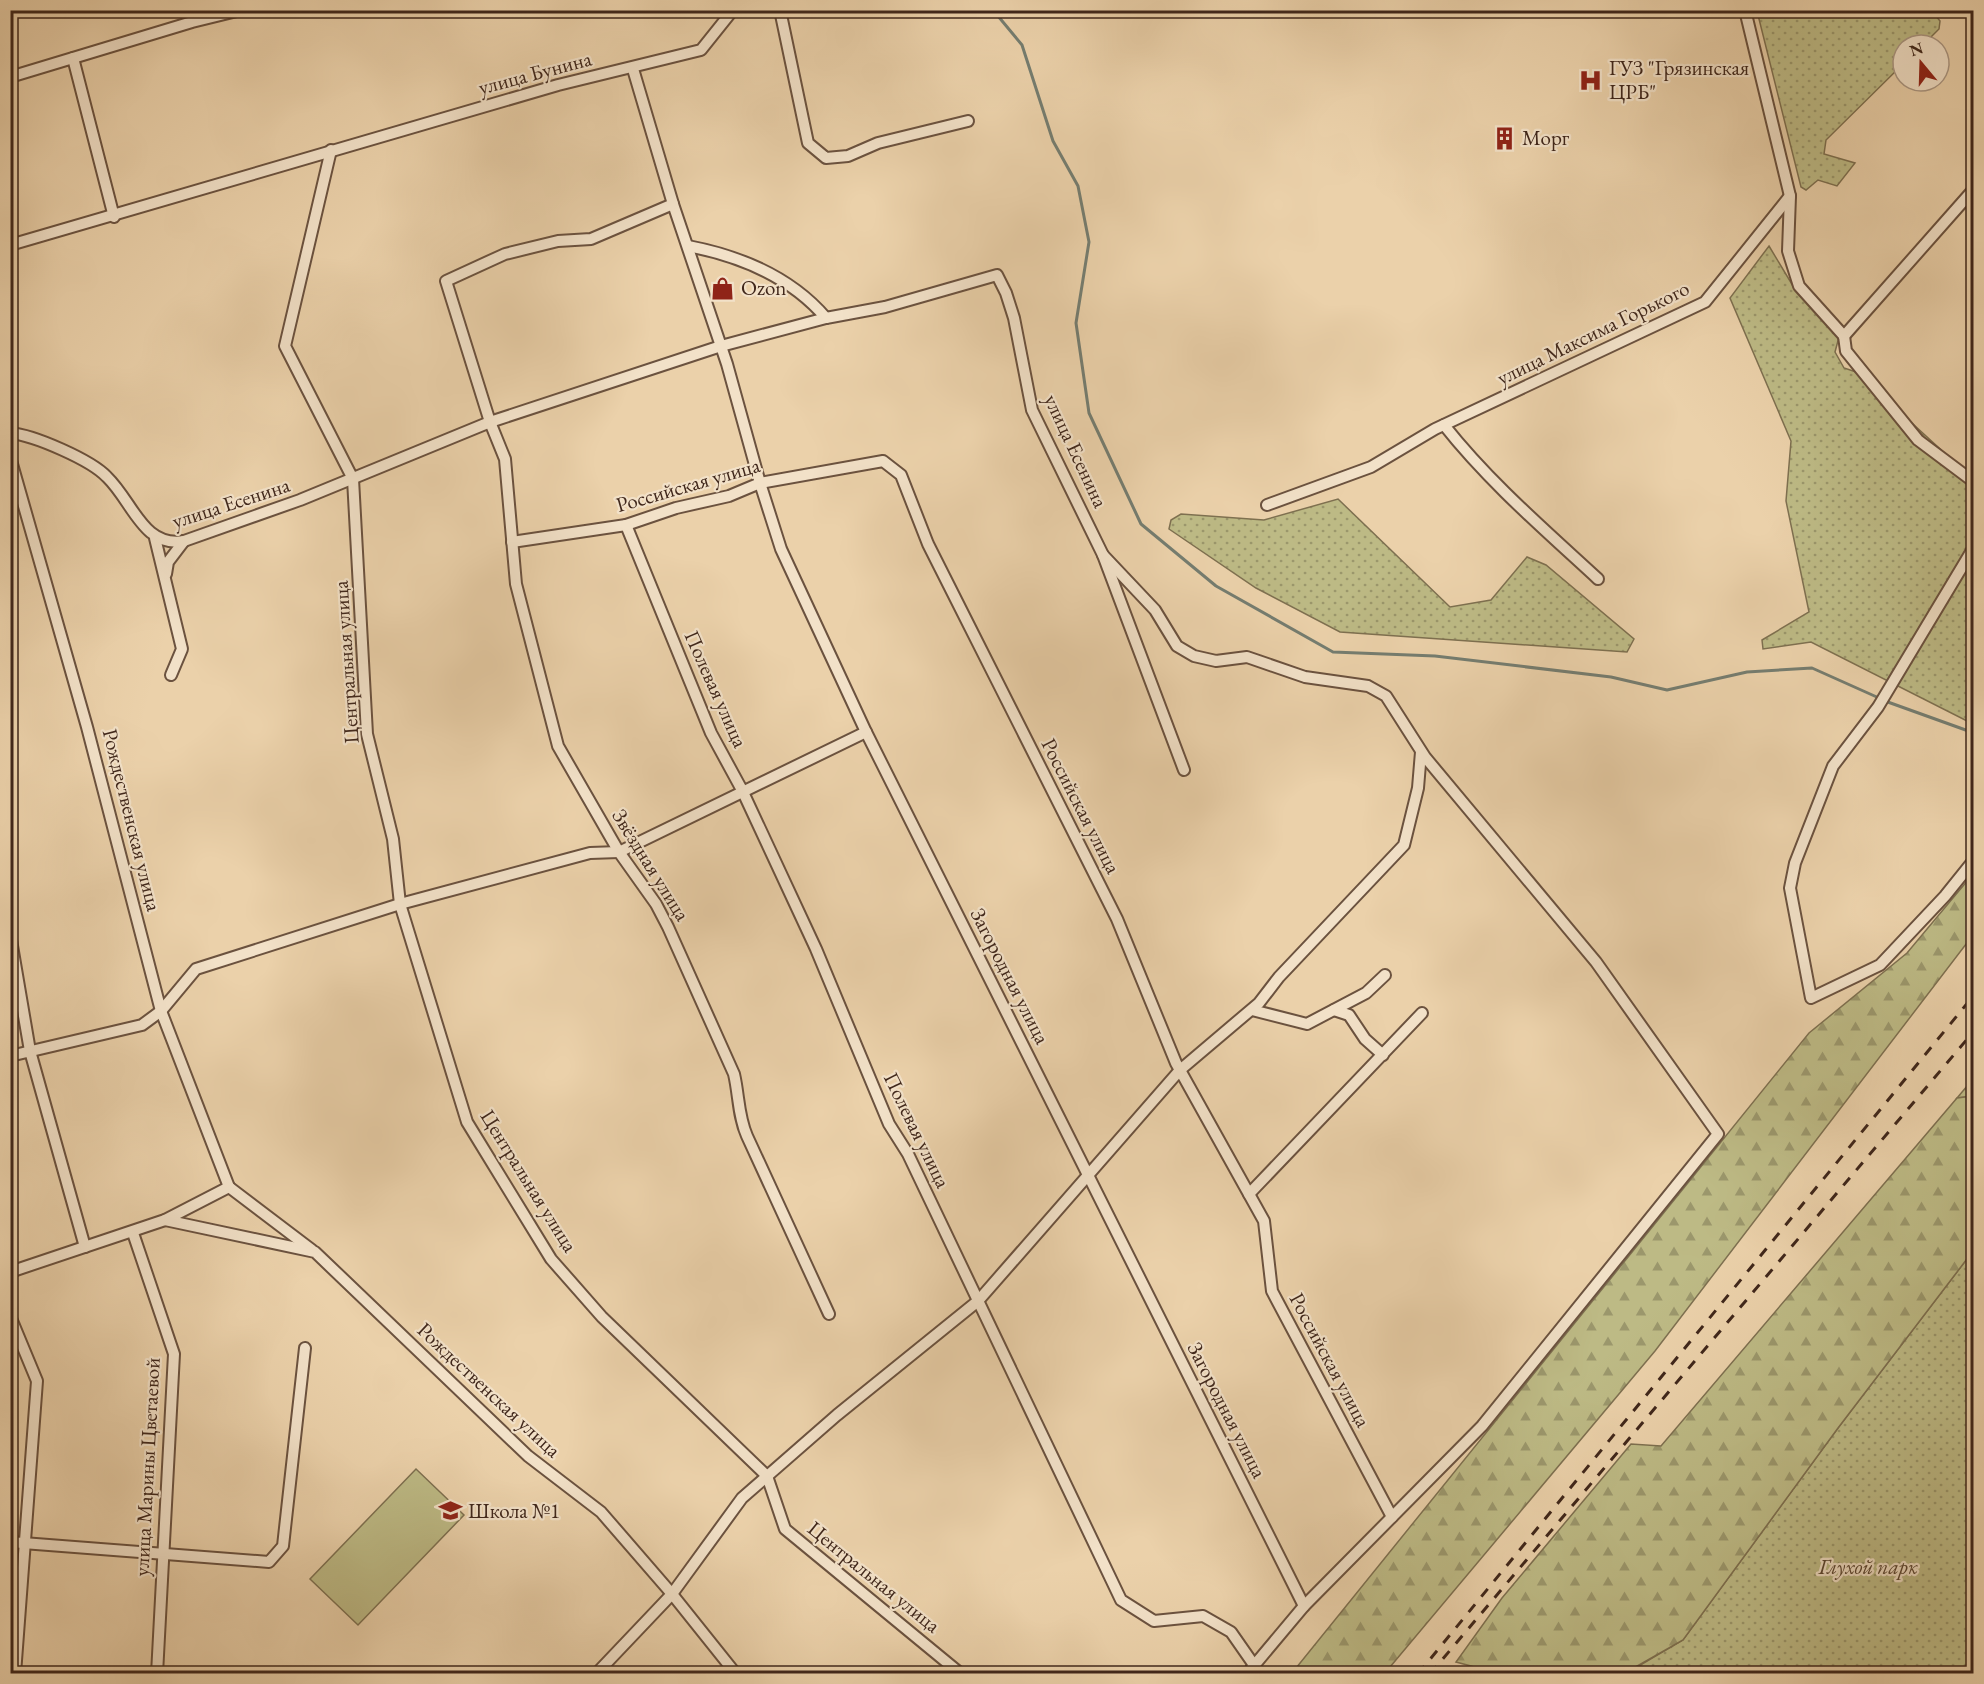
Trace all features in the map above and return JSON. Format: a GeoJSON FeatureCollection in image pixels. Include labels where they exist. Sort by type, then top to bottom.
{"type":"FeatureCollection","features":[{"type":"Feature","properties":{"kind":"street"},"geometry":{"type":"LineString","coordinates":[[10,63],[13,76],[192,22],[241,10]]}},
{"type":"Feature","properties":{"kind":"street","name":"улица Бунина"},"geometry":{"type":"LineString","coordinates":[[10,245],[114,217],[331,150],[558,85],[633,69],[701,50],[733,10]]}},
{"type":"Feature","properties":{"kind":"street"},"geometry":{"type":"LineString","coordinates":[[780,10],[808,143],[826,158],[848,156],[878,143],[968,121]]}},
{"type":"Feature","properties":{"kind":"street"},"geometry":{"type":"LineString","coordinates":[[1745,10],[1790,196],[1788,250],[1799,286],[1844,336],[1846,351],[1918,440],[1974,482]]}},
{"type":"Feature","properties":{"kind":"street"},"geometry":{"type":"LineString","coordinates":[[73,58],[114,217]]}},
{"type":"Feature","properties":{"kind":"street"},"geometry":{"type":"LineString","coordinates":[[633,69],[673,204],[721,346]]}},
{"type":"Feature","properties":{"kind":"street"},"geometry":{"type":"LineString","coordinates":[[331,150],[285,346],[353,479]]}},
{"type":"Feature","properties":{"kind":"street"},"geometry":{"type":"LineString","coordinates":[[1844,336],[1974,189]]}},
{"type":"Feature","properties":{"kind":"street","name":"улица Максима Горького"},"geometry":{"type":"LineString","coordinates":[[1267,505],[1371,467],[1444,426],[1705,302],[1790,196]]}},
{"type":"Feature","properties":{"kind":"street"},"geometry":{"type":"LineString","coordinates":[[490,422],[446,281],[505,254],[558,241],[591,239],[673,204]]}},
{"type":"Feature","properties":{"kind":"street"},"geometry":{"type":"LineString","coordinates":[[688,246],[713,250],[771,273],[810,299],[826,318]]}},
{"type":"Feature","properties":{"kind":"street","name":"улица Есенина"},"geometry":{"type":"LineString","coordinates":[[10,433],[24,434],[45,442],[107,476],[155,538],[169,544],[184,541],[300,500],[490,422],[721,346],[826,318],[885,307],[997,275],[1014,318],[1032,410],[1103,555],[1184,770]]}},
{"type":"Feature","properties":{"kind":"street","name":"Загородная улица"},"geometry":{"type":"LineString","coordinates":[[721,346],[760,483],[782,549],[866,732],[1304,1606]]}},
{"type":"Feature","properties":{"kind":"street","name":"Звёздная улица"},"geometry":{"type":"LineString","coordinates":[[490,422],[505,459],[516,584],[558,746],[619,852],[656,904],[679,951],[734,1074],[740,1118],[747,1136],[829,1314]]}},
{"type":"Feature","properties":{"kind":"street"},"geometry":{"type":"LineString","coordinates":[[1444,426],[1464,450],[1532,518],[1598,579]]}},
{"type":"Feature","properties":{"kind":"street","name":"Рождественская улица"},"geometry":{"type":"LineString","coordinates":[[10,458],[87,726],[161,1011],[229,1187],[315,1252],[528,1456],[601,1512],[672,1594],[736,1674]]}},
{"type":"Feature","properties":{"kind":"street","name":"Российская улица"},"geometry":{"type":"LineString","coordinates":[[512,542],[626,525],[676,508],[729,496],[760,483],[883,461],[901,475],[928,544],[1117,919],[1180,1070],[1263,1221],[1272,1291],[1392,1517]]}},
{"type":"Feature","properties":{"kind":"street","name":"Центральная улица"},"geometry":{"type":"LineString","coordinates":[[353,479],[368,734],[393,839],[400,904],[467,1122],[551,1259],[602,1317],[767,1476],[785,1529],[961,1674]]}},
{"type":"Feature","properties":{"kind":"street","name":"Полевая улица"},"geometry":{"type":"LineString","coordinates":[[626,525],[711,733],[742,790],[816,949],[889,1124],[908,1154],[1121,1600],[1154,1621],[1203,1616],[1231,1632],[1250,1669]]}},
{"type":"Feature","properties":{"kind":"street"},"geometry":{"type":"LineString","coordinates":[[155,538],[182,649],[171,675]]}},
{"type":"Feature","properties":{"kind":"street"},"geometry":{"type":"LineString","coordinates":[[164,580],[168,562],[184,541]]}},
{"type":"Feature","properties":{"kind":"street"},"geometry":{"type":"LineString","coordinates":[[1974,547],[1889,691],[1833,766],[1795,863],[1790,888],[1811,998],[1880,965],[1945,896],[1974,860]]}},
{"type":"Feature","properties":{"kind":"street"},"geometry":{"type":"LineString","coordinates":[[1103,555],[1155,610],[1177,646],[1194,656],[1216,661],[1247,657],[1305,677],[1368,686],[1386,696],[1421,752],[1596,962],[1718,1134],[1482,1426],[1304,1606],[1250,1669]]}},
{"type":"Feature","properties":{"kind":"street"},"geometry":{"type":"LineString","coordinates":[[10,1056],[142,1025],[161,1011],[196,969],[400,904],[590,853],[619,852],[742,790],[866,732]]}},
{"type":"Feature","properties":{"kind":"street"},"geometry":{"type":"LineString","coordinates":[[596,1674],[672,1594],[742,1498],[837,1415],[978,1301],[1180,1070],[1251,1010],[1294,959],[1404,845],[1418,788],[1421,752]]}},
{"type":"Feature","properties":{"kind":"street"},"geometry":{"type":"LineString","coordinates":[[10,934],[30,1051],[85,1247]]}},
{"type":"Feature","properties":{"kind":"street"},"geometry":{"type":"LineString","coordinates":[[1251,1010],[1307,1024],[1366,993],[1385,975]]}},
{"type":"Feature","properties":{"kind":"street"},"geometry":{"type":"LineString","coordinates":[[1334,1010],[1349,1015],[1365,1039],[1383,1055]]}},
{"type":"Feature","properties":{"kind":"street"},"geometry":{"type":"LineString","coordinates":[[1249,1194],[1422,1013]]}},
{"type":"Feature","properties":{"kind":"street"},"geometry":{"type":"LineString","coordinates":[[10,1272],[133,1233],[165,1220],[229,1187]]}},
{"type":"Feature","properties":{"kind":"street"},"geometry":{"type":"LineString","coordinates":[[165,1220],[315,1252]]}},
{"type":"Feature","properties":{"kind":"street","name":"улица Марины Цветаевой"},"geometry":{"type":"LineString","coordinates":[[133,1233],[174,1354],[157,1674]]}},
{"type":"Feature","properties":{"kind":"street"},"geometry":{"type":"LineString","coordinates":[[10,1316],[37,1381],[15,1674]]}},
{"type":"Feature","properties":{"kind":"street"},"geometry":{"type":"LineString","coordinates":[[10,1542],[269,1562],[284,1546],[304,1348]]}},
{"type":"Feature","properties":{"kind":"green space"},"geometry":{"type":"Polygon","coordinates":[[[1757,11],[1932,11],[1940,21],[1939,29],[1935,33],[1891,33],[1891,76],[1826,140],[1824,154],[1855,163],[1837,186],[1818,180],[1806,190],[1801,187],[1757,11]]]}},
{"type":"Feature","properties":{"kind":"green space"},"geometry":{"type":"Polygon","coordinates":[[[1769,246],[1796,291],[1839,337],[1835,352],[1844,368],[1856,372],[1973,479],[1974,562],[1970,577],[1974,609],[1973,724],[1811,642],[1763,649],[1762,640],[1809,612],[1786,501],[1791,441],[1730,298],[1769,246]]]}},
{"type":"Feature","properties":{"kind":"green space"},"geometry":{"type":"Polygon","coordinates":[[[1338,499],[1450,607],[1491,600],[1527,557],[1546,565],[1634,639],[1627,652],[1340,632],[1256,588],[1169,529],[1171,520],[1181,514],[1264,520],[1338,499]]]}},
{"type":"Feature","properties":{"kind":"green space"},"geometry":{"type":"Polygon","coordinates":[[[1973,874],[1973,935],[1655,1351],[1385,1673],[1292,1673],[1809,1033],[1907,953],[1973,874]]]}},
{"type":"Feature","properties":{"kind":"green space"},"geometry":{"type":"Polygon","coordinates":[[[1973,1079],[1973,1096],[1957,1098],[1973,1079]]]}},
{"type":"Feature","properties":{"kind":"green space"},"geometry":{"type":"Polygon","coordinates":[[[1973,1096],[1973,1251],[1838,1428],[1683,1640],[1625,1673],[1497,1673],[1456,1662],[1502,1598],[1631,1444],[1661,1446],[1957,1098],[1973,1096]]]}},
{"type":"Feature","properties":{"kind":"green space","name":"Глухой парк"},"geometry":{"type":"Polygon","coordinates":[[[1973,1251],[1973,1673],[1625,1674],[1683,1640],[1838,1428],[1973,1251]]]}},
{"type":"Feature","properties":{"kind":"green space"},"geometry":{"type":"Polygon","coordinates":[[[416,1469],[464,1515],[358,1625],[310,1579],[416,1469]]]}},
{"type":"Feature","properties":{"kind":"waterway"},"geometry":{"type":"LineString","coordinates":[[993,10],[1022,45],[1053,141],[1078,186],[1089,242],[1076,323],[1089,413],[1141,524],[1216,586],[1333,652],[1435,656],[1611,677],[1667,690],[1747,672],[1812,668],[1879,698]]}},
{"type":"Feature","properties":{"kind":"waterway"},"geometry":{"type":"LineString","coordinates":[[1885,701],[1974,733]]}},
{"type":"Feature","properties":{"kind":"railway"},"geometry":{"type":"LineString","coordinates":[[1418,1674],[1974,995]]}},
{"type":"Feature","properties":{"kind":"railway"},"geometry":{"type":"LineString","coordinates":[[1430,1674],[1974,1031]]}},
{"type":"Feature","properties":{"kind":"place","name":"ГУЗ \"Грязинская ЦРБ\""},"geometry":{"type":"Point","coordinates":[1591,80]}},
{"type":"Feature","properties":{"kind":"place","name":"Морг"},"geometry":{"type":"Point","coordinates":[1504,138]}},
{"type":"Feature","properties":{"kind":"place","name":"Ozon"},"geometry":{"type":"Point","coordinates":[723,288]}},
{"type":"Feature","properties":{"kind":"place","name":"Школа №1"},"geometry":{"type":"Point","coordinates":[450,1511]}}]}
